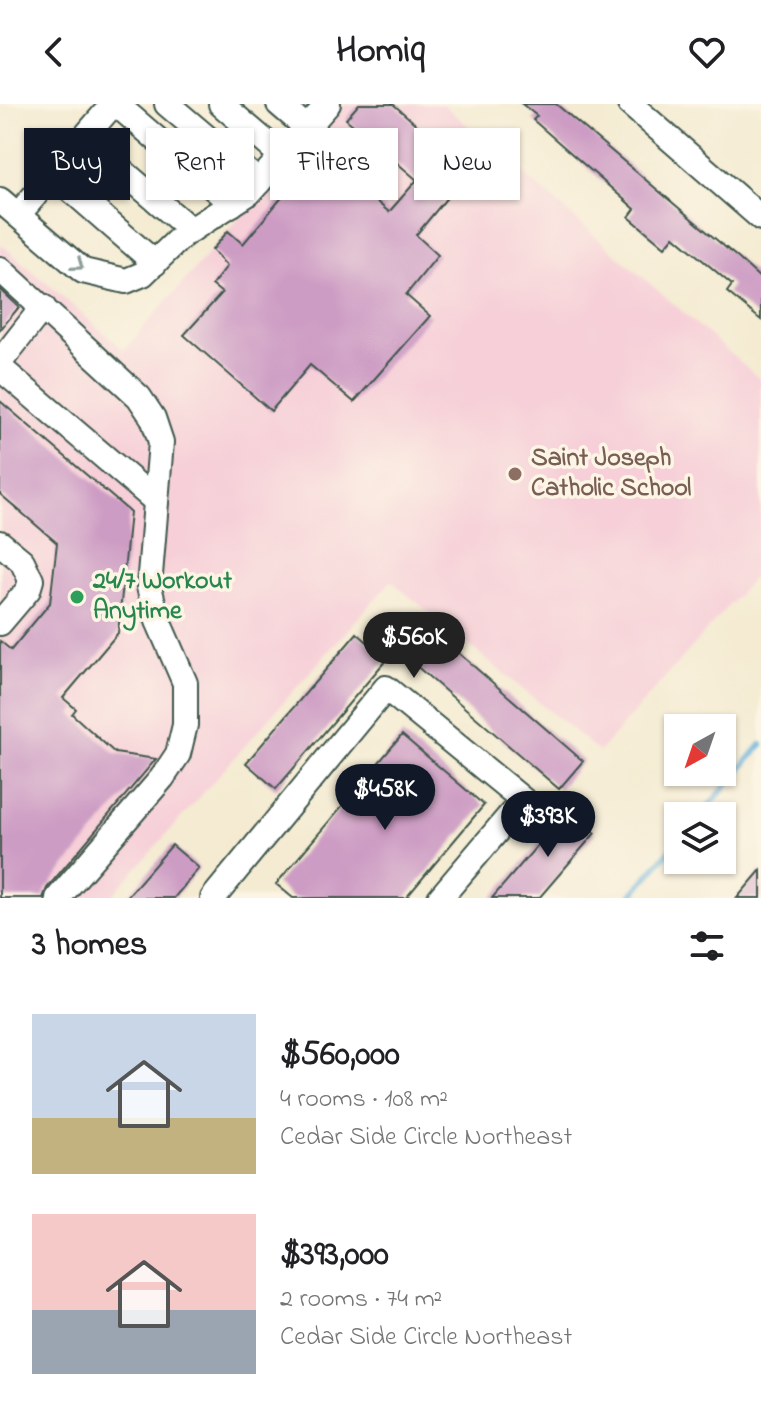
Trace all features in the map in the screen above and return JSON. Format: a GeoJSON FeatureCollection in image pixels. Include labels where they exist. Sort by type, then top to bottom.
{"type":"FeatureCollection","features":[{"type":"Feature","properties":{"kind":"street"},"geometry":{"type":"LineString","coordinates":[[93,128],[115,104],[232,204]]}},
{"type":"Feature","properties":{"kind":"street"},"geometry":{"type":"LineString","coordinates":[[167,104],[259,182]]}},
{"type":"Feature","properties":{"kind":"street"},"geometry":{"type":"LineString","coordinates":[[221,104],[270,146]]}},
{"type":"Feature","properties":{"kind":"street"},"geometry":{"type":"LineString","coordinates":[[279,104],[307,128],[328,104]]}},
{"type":"Feature","properties":{"kind":"street"},"geometry":{"type":"LineString","coordinates":[[630,104],[761,218]]}},
{"type":"Feature","properties":{"kind":"street"},"geometry":{"type":"LineString","coordinates":[[9,208],[83,271],[126,281],[143,274],[191,230],[232,204],[270,170]]}},
{"type":"Feature","properties":{"kind":"street"},"geometry":{"type":"LineString","coordinates":[[130,178],[191,230]]}},
{"type":"Feature","properties":{"kind":"street"},"geometry":{"type":"LineString","coordinates":[[83,200],[155,263]]}},
{"type":"Feature","properties":{"kind":"street"},"geometry":{"type":"LineString","coordinates":[[0,269],[139,397],[153,418],[161,442],[149,587],[158,621],[185,683],[185,725],[178,754],[162,778],[58,898]]}},
{"type":"Feature","properties":{"kind":"street"},"geometry":{"type":"LineString","coordinates":[[43,307],[0,365],[156,501]]}},
{"type":"Feature","properties":{"kind":"street"},"geometry":{"type":"LineString","coordinates":[[0,543],[22,561],[31,580],[28,590],[0,623]]}},
{"type":"Feature","properties":{"kind":"street"},"geometry":{"type":"LineString","coordinates":[[213,898],[386,688],[523,800],[440,898]]}},
{"type":"Feature","properties":{"kind":"shaded area","name":"Saint Joseph Catholic School"},"geometry":{"type":"Polygon","coordinates":[[[339,104],[443,104],[471,128],[414,128],[414,200],[520,200],[520,171],[761,380],[761,569],[599,752],[391,581],[110,898],[0,898],[0,243],[124,350],[270,183],[270,200],[398,200],[398,128],[318,128],[339,104]]]}},
{"type":"Feature","properties":{"kind":"building"},"geometry":{"type":"Polygon","coordinates":[[[359,104],[393,104],[420,128],[414,128],[414,177],[398,164],[398,128],[356,128],[346,119],[359,104]]]}},
{"type":"Feature","properties":{"kind":"building"},"geometry":{"type":"Polygon","coordinates":[[[522,104],[556,104],[738,258],[761,279],[761,320],[727,292],[732,285],[674,236],[665,247],[629,217],[635,209],[533,120],[537,116],[522,104]]]}},
{"type":"Feature","properties":{"kind":"building"},"geometry":{"type":"Polygon","coordinates":[[[414,183],[414,200],[445,200],[416,235],[438,255],[406,295],[430,316],[354,402],[310,365],[271,411],[184,335],[222,293],[212,285],[227,266],[212,250],[228,231],[243,244],[280,200],[375,200],[389,212],[414,183]]]}},
{"type":"Feature","properties":{"kind":"building"},"geometry":{"type":"Polygon","coordinates":[[[0,289],[19,307],[0,330],[0,289]]]}},
{"type":"Feature","properties":{"kind":"building"},"geometry":{"type":"Polygon","coordinates":[[[0,401],[130,512],[118,633],[63,698],[76,709],[72,714],[115,753],[156,759],[47,888],[43,898],[0,898],[0,641],[11,650],[50,603],[57,543],[0,494],[0,401]]]}},
{"type":"Feature","properties":{"kind":"building"},"geometry":{"type":"Polygon","coordinates":[[[417,617],[583,761],[559,789],[392,645],[417,617]]]}},
{"type":"Feature","properties":{"kind":"building"},"geometry":{"type":"Polygon","coordinates":[[[357,633],[387,659],[276,789],[246,763],[357,633]]]}},
{"type":"Feature","properties":{"kind":"building"},"geometry":{"type":"Polygon","coordinates":[[[402,735],[484,805],[406,898],[293,898],[276,884],[402,735]]]}},
{"type":"Feature","properties":{"kind":"building"},"geometry":{"type":"Polygon","coordinates":[[[568,810],[595,833],[539,898],[492,898],[568,810]]]}},
{"type":"Feature","properties":{"kind":"building"},"geometry":{"type":"Polygon","coordinates":[[[172,845],[199,868],[174,898],[126,898],[172,845]]]}},
{"type":"Feature","properties":{"kind":"building"},"geometry":{"type":"Polygon","coordinates":[[[761,870],[761,898],[737,898],[761,870]]]}},
{"type":"Feature","properties":{"kind":"waterway"},"geometry":{"type":"LineString","coordinates":[[712,802],[761,745]]}},
{"type":"Feature","properties":{"kind":"waterway"},"geometry":{"type":"LineString","coordinates":[[629,898],[664,857]]}},
{"type":"Feature","properties":{"kind":"place","name":"Saint Joseph Catholic School"},"geometry":{"type":"Point","coordinates":[515,474]}},
{"type":"Feature","properties":{"kind":"place","name":"24/7 Workout Anytime"},"geometry":{"type":"Point","coordinates":[77,597]}}]}
